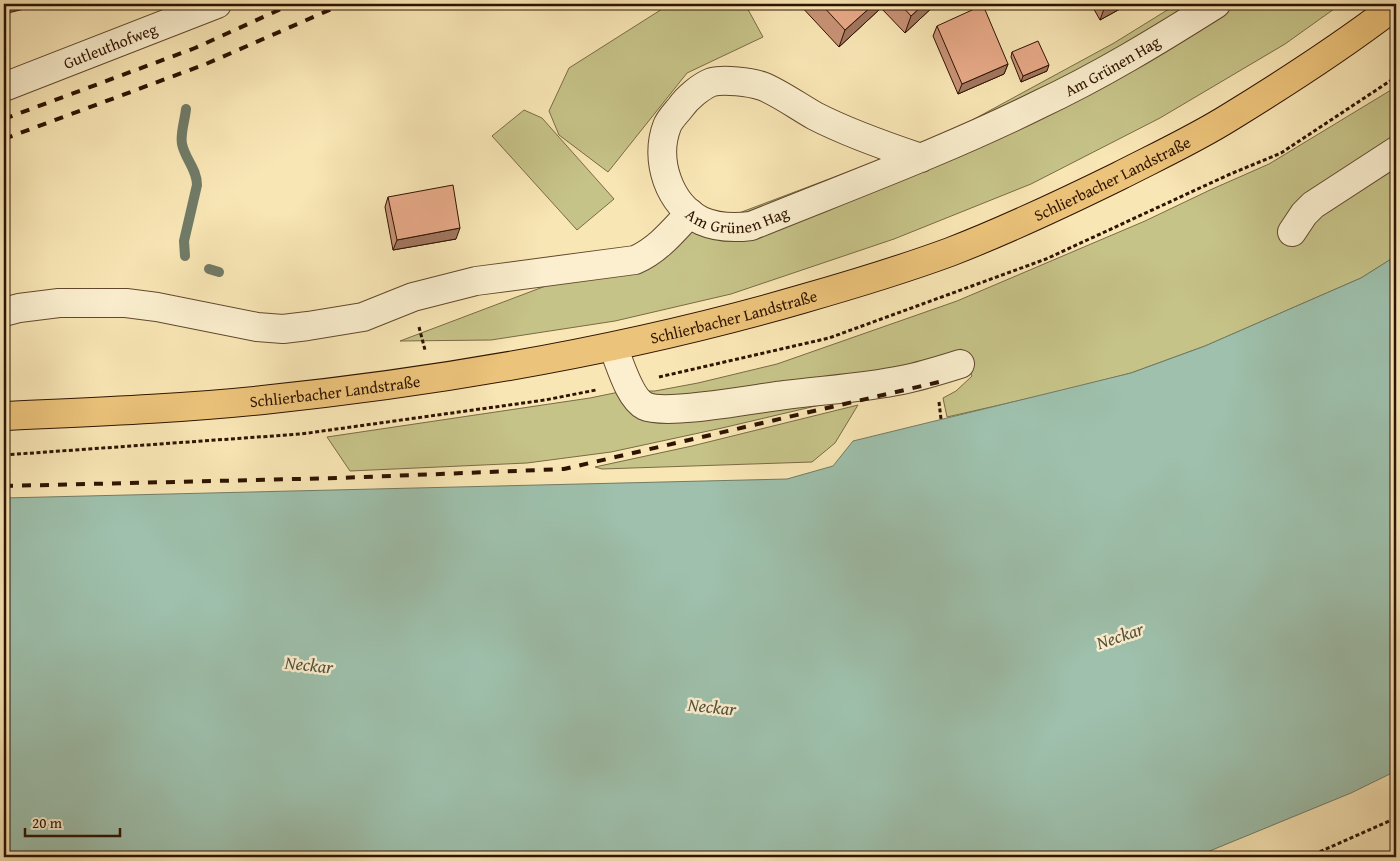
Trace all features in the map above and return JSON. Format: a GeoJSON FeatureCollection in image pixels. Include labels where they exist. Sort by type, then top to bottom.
{"type":"FeatureCollection","features":[{"type":"Feature","properties":{"kind":"main road","name":"Schlierbacher Landstraße"},"geometry":{"type":"LineString","coordinates":[[4,416],[260,400],[432,378],[540,362],[732,320],[847,286],[950,252],[1078,196],[1229,118],[1325,57],[1396,5]]}},
{"type":"Feature","properties":{"kind":"street","name":"Gutleuthofweg"},"geometry":{"type":"LineString","coordinates":[[4,87],[217,4]]}},
{"type":"Feature","properties":{"kind":"street","name":"Am Grünen Hag"},"geometry":{"type":"LineString","coordinates":[[921,158],[883,146],[816,116],[762,86],[735,81],[712,82],[687,98],[667,125],[662,150],[665,177],[676,196],[690,213],[702,221],[717,226],[736,228],[751,226],[921,158],[1031,109],[1078,85],[1216,4]]}},
{"type":"Feature","properties":{"kind":"street"},"geometry":{"type":"LineString","coordinates":[[1292,232],[1304,214],[1313,205],[1396,151]]}},
{"type":"Feature","properties":{"kind":"street"},"geometry":{"type":"LineString","coordinates":[[4,312],[19,308],[59,303],[126,302],[257,327],[283,328],[308,326],[363,317],[412,297],[476,281],[635,260],[647,255],[661,244],[690,213]]}},
{"type":"Feature","properties":{"kind":"street"},"geometry":{"type":"LineString","coordinates":[[613,347],[633,394],[647,406],[662,409],[716,404],[785,394],[867,387],[930,374],[960,364]]}},
{"type":"Feature","properties":{"kind":"path"},"geometry":{"type":"LineString","coordinates":[[412,297],[432,378]]}},
{"type":"Feature","properties":{"kind":"path"},"geometry":{"type":"LineString","coordinates":[[938,397],[941,419]]}},
{"type":"Feature","properties":{"kind":"path"},"geometry":{"type":"LineString","coordinates":[[1308,857],[1396,818]]}},
{"type":"Feature","properties":{"kind":"shaded area"},"geometry":{"type":"Polygon","coordinates":[[[670,4],[745,4],[763,37],[687,73],[608,172],[559,135],[549,111],[569,68],[670,4]]]}},
{"type":"Feature","properties":{"kind":"shaded area"},"geometry":{"type":"Polygon","coordinates":[[[1177,4],[1341,4],[1285,44],[1160,118],[1031,184],[894,239],[731,294],[615,321],[491,340],[400,341],[943,136],[1114,43],[1177,4]]]}},
{"type":"Feature","properties":{"kind":"shaded area"},"geometry":{"type":"Polygon","coordinates":[[[1396,87],[1396,256],[1361,278],[1205,346],[1131,373],[947,417],[943,398],[956,391],[972,376],[961,349],[854,397],[611,452],[527,463],[350,471],[327,437],[590,398],[624,391],[655,391],[777,364],[957,301],[1145,221],[1269,164],[1396,87]]]}},
{"type":"Feature","properties":{"kind":"shaded area"},"geometry":{"type":"Polygon","coordinates":[[[524,110],[542,118],[614,199],[577,230],[492,136],[524,110]]]}},
{"type":"Feature","properties":{"kind":"shaded area"},"geometry":{"type":"Polygon","coordinates":[[[858,405],[835,443],[812,462],[602,469],[595,467],[692,446],[858,405]]]}},
{"type":"Feature","properties":{"kind":"water","name":"Neckar"},"geometry":{"type":"Polygon","coordinates":[[[1396,256],[1396,771],[1351,793],[1195,857],[4,857],[4,498],[787,479],[833,466],[853,441],[1131,373],[1205,346],[1361,278],[1396,256]]]}},
{"type":"Feature","properties":{"kind":"building"},"geometry":{"type":"Polygon","coordinates":[[[821,4],[874,4],[845,30],[821,4]]]}},
{"type":"Feature","properties":{"kind":"building"},"geometry":{"type":"Polygon","coordinates":[[[900,4],[924,4],[911,16],[900,4]]]}},
{"type":"Feature","properties":{"kind":"building"},"geometry":{"type":"Polygon","coordinates":[[[1101,4],[1114,4],[1104,9],[1101,4]]]}},
{"type":"Feature","properties":{"kind":"building"},"geometry":{"type":"Polygon","coordinates":[[[983,5],[1008,64],[962,84],[937,26],[983,5]]]}},
{"type":"Feature","properties":{"kind":"building"},"geometry":{"type":"Polygon","coordinates":[[[1038,41],[1049,65],[1023,76],[1012,52],[1038,41]]]}},
{"type":"Feature","properties":{"kind":"building"},"geometry":{"type":"Polygon","coordinates":[[[453,185],[460,228],[397,240],[388,197],[453,185]]]}},
{"type":"Feature","properties":{"kind":"waterway"},"geometry":{"type":"LineString","coordinates":[[185,256],[184,241],[197,185],[195,174],[182,144],[186,109]]}},
{"type":"Feature","properties":{"kind":"waterway"},"geometry":{"type":"LineString","coordinates":[[209,269],[219,272]]}},
{"type":"Feature","properties":{"kind":"railway"},"geometry":{"type":"LineString","coordinates":[[4,119],[195,48],[292,4]]}},
{"type":"Feature","properties":{"kind":"railway"},"geometry":{"type":"LineString","coordinates":[[4,139],[206,64],[343,4]]}},
{"type":"Feature","properties":{"kind":"railway"},"geometry":{"type":"LineString","coordinates":[[4,486],[339,478],[564,469],[939,382]]}}]}
